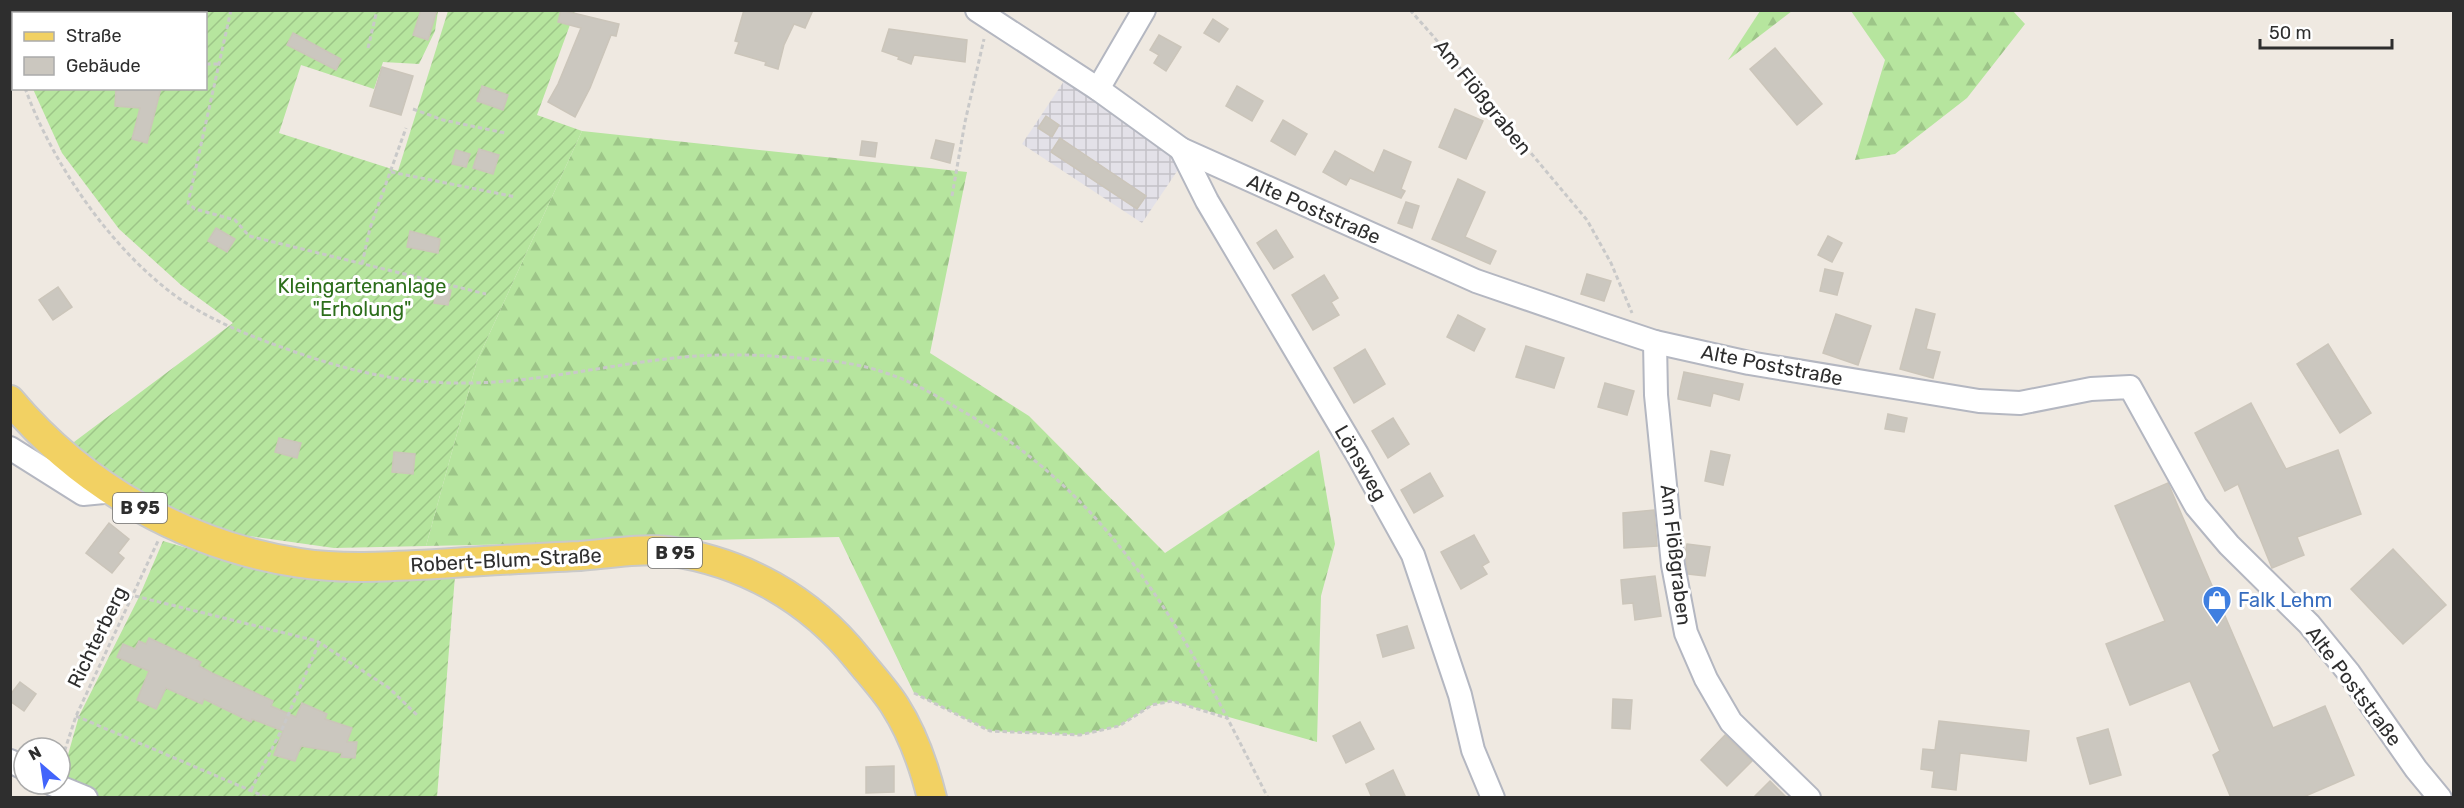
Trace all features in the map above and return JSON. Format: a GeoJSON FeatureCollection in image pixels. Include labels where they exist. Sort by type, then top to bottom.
{"type":"FeatureCollection","features":[{"type":"Feature","properties":{"kind":"main road","name":"Robert-Blum-Straße"},"geometry":{"type":"LineString","coordinates":[[10,400],[33,427],[91,476],[165,523],[224,545],[300,563],[353,567],[665,551],[718,561],[763,579],[807,607],[847,645],[895,706],[922,762],[932,798]]}},
{"type":"Feature","properties":{"kind":"street"},"geometry":{"type":"LineString","coordinates":[[1098,89],[1144,10]]}},
{"type":"Feature","properties":{"kind":"street","name":"Alte Poststraße"},"geometry":{"type":"LineString","coordinates":[[983,14],[1098,89],[1181,149],[1476,281],[1650,340],[1749,363],[1979,401],[2020,403],[2091,388],[2130,387],[2196,506],[2229,545],[2308,624],[2349,673],[2416,770],[2440,798]]}},
{"type":"Feature","properties":{"kind":"street","name":"Lönsweg"},"geometry":{"type":"LineString","coordinates":[[1181,149],[1212,211],[1357,454],[1413,555],[1460,695],[1473,750],[1493,798]]}},
{"type":"Feature","properties":{"kind":"street","name":"Am Flößgraben"},"geometry":{"type":"LineString","coordinates":[[1650,340],[1673,565],[1686,633],[1706,679],[1731,722],[1809,798]]}},
{"type":"Feature","properties":{"kind":"street"},"geometry":{"type":"LineString","coordinates":[[10,448],[83,494],[114,491]]}},
{"type":"Feature","properties":{"kind":"street"},"geometry":{"type":"LineString","coordinates":[[72,792],[86,798]]}},
{"type":"Feature","properties":{"kind":"path"},"geometry":{"type":"LineString","coordinates":[[231,10],[188,203],[195,209],[235,220],[249,236],[486,294]]}},
{"type":"Feature","properties":{"kind":"path"},"geometry":{"type":"LineString","coordinates":[[368,48],[377,10]]}},
{"type":"Feature","properties":{"kind":"path","name":"Am Flößgraben"},"geometry":{"type":"LineString","coordinates":[[1410,10],[1587,220],[1650,340]]}},
{"type":"Feature","properties":{"kind":"path"},"geometry":{"type":"LineString","coordinates":[[952,196],[983,14]]}},
{"type":"Feature","properties":{"kind":"path"},"geometry":{"type":"LineString","coordinates":[[207,64],[218,64]]}},
{"type":"Feature","properties":{"kind":"path"},"geometry":{"type":"LineString","coordinates":[[26,90],[34,114],[57,159],[106,229],[131,256],[177,297],[235,331],[322,362],[377,377],[465,384],[514,380],[670,358],[726,354],[775,355],[844,362],[884,372],[924,389],[996,431],[1076,495],[1133,560],[1182,633],[1268,798]]}},
{"type":"Feature","properties":{"kind":"path"},"geometry":{"type":"LineString","coordinates":[[413,109],[443,120],[505,133]]}},
{"type":"Feature","properties":{"kind":"path"},"geometry":{"type":"LineString","coordinates":[[362,264],[370,228],[406,128]]}},
{"type":"Feature","properties":{"kind":"path"},"geometry":{"type":"LineString","coordinates":[[391,172],[516,197]]}},
{"type":"Feature","properties":{"kind":"path","name":"Richterberg"},"geometry":{"type":"LineString","coordinates":[[69,736],[76,716],[135,596],[165,523]]}},
{"type":"Feature","properties":{"kind":"path"},"geometry":{"type":"LineString","coordinates":[[135,596],[319,643],[389,688],[418,716]]}},
{"type":"Feature","properties":{"kind":"path"},"geometry":{"type":"LineString","coordinates":[[251,790],[283,727],[319,643]]}},
{"type":"Feature","properties":{"kind":"path"},"geometry":{"type":"LineString","coordinates":[[895,706],[914,693],[990,731],[1080,735],[1119,726],[1152,705],[1172,701],[1227,718]]}},
{"type":"Feature","properties":{"kind":"path"},"geometry":{"type":"LineString","coordinates":[[76,716],[268,798]]}},
{"type":"Feature","properties":{"kind":"shaded area"},"geometry":{"type":"Polygon","coordinates":[[[1064,81],[1184,161],[1142,223],[1022,144],[1064,81]]]}},
{"type":"Feature","properties":{"kind":"green space","name":"Kleingartenanlage \"Erholung\""},"geometry":{"type":"Polygon","coordinates":[[[10,11],[438,11],[435,31],[419,64],[383,62],[374,89],[301,65],[279,133],[398,171],[448,11],[575,11],[537,115],[582,131],[477,361],[426,546],[334,548],[234,534],[173,514],[126,487],[70,445],[233,323],[181,285],[119,229],[62,153],[33,90],[207,90],[207,12],[12,12],[12,23],[10,11]]]}},
{"type":"Feature","properties":{"kind":"green space"},"geometry":{"type":"Polygon","coordinates":[[[1760,11],[1792,11],[1728,60],[1760,11]]]}},
{"type":"Feature","properties":{"kind":"green space"},"geometry":{"type":"Polygon","coordinates":[[[1851,11],[2013,11],[2025,24],[1967,98],[1895,154],[1855,160],[1885,60],[1851,11]]]}},
{"type":"Feature","properties":{"kind":"green space"},"geometry":{"type":"Polygon","coordinates":[[[582,131],[967,172],[930,353],[1029,416],[1165,553],[1319,450],[1335,544],[1321,596],[1317,742],[1172,701],[1152,705],[1119,726],[1080,735],[990,731],[914,693],[839,537],[426,546],[477,361],[582,131]]]}},
{"type":"Feature","properties":{"kind":"green space"},"geometry":{"type":"Polygon","coordinates":[[[163,541],[235,562],[455,576],[437,797],[101,798],[72,787],[72,741],[79,716],[139,597],[163,541]]]}},
{"type":"Feature","properties":{"kind":"building"},"geometry":{"type":"Polygon","coordinates":[[[421,10],[437,10],[428,40],[413,35],[421,10]]]}},
{"type":"Feature","properties":{"kind":"building"},"geometry":{"type":"Polygon","coordinates":[[[561,10],[619,24],[616,36],[611,35],[590,88],[575,117],[548,102],[558,84],[581,28],[558,22],[561,10]]]}},
{"type":"Feature","properties":{"kind":"building"},"geometry":{"type":"Polygon","coordinates":[[[744,10],[813,10],[805,28],[794,24],[784,45],[778,69],[765,65],[766,62],[735,53],[739,42],[735,41],[744,10]]]}},
{"type":"Feature","properties":{"kind":"building"},"geometry":{"type":"Polygon","coordinates":[[[1213,19],[1228,29],[1219,42],[1204,33],[1213,19]]]}},
{"type":"Feature","properties":{"kind":"building"},"geometry":{"type":"Polygon","coordinates":[[[889,29],[967,40],[965,62],[914,55],[911,64],[898,59],[899,57],[882,51],[889,29]]]}},
{"type":"Feature","properties":{"kind":"building"},"geometry":{"type":"Polygon","coordinates":[[[293,33],[341,59],[336,70],[287,45],[293,33]]]}},
{"type":"Feature","properties":{"kind":"building"},"geometry":{"type":"Polygon","coordinates":[[[1159,35],[1181,47],[1166,71],[1154,63],[1159,55],[1150,50],[1159,35]]]}},
{"type":"Feature","properties":{"kind":"building"},"geometry":{"type":"Polygon","coordinates":[[[1775,48],[1822,104],[1797,125],[1750,69],[1775,48]]]}},
{"type":"Feature","properties":{"kind":"building"},"geometry":{"type":"Polygon","coordinates":[[[382,67],[413,76],[401,115],[370,106],[382,67]]]}},
{"type":"Feature","properties":{"kind":"building"},"geometry":{"type":"Polygon","coordinates":[[[482,86],[508,95],[503,110],[477,101],[482,86]]]}},
{"type":"Feature","properties":{"kind":"building"},"geometry":{"type":"Polygon","coordinates":[[[1237,86],[1263,101],[1252,121],[1226,106],[1237,86]]]}},
{"type":"Feature","properties":{"kind":"building"},"geometry":{"type":"Polygon","coordinates":[[[116,90],[160,90],[147,143],[132,139],[140,108],[115,106],[116,90]]]}},
{"type":"Feature","properties":{"kind":"building"},"geometry":{"type":"Polygon","coordinates":[[[1455,109],[1483,121],[1466,159],[1439,147],[1455,109]]]}},
{"type":"Feature","properties":{"kind":"building"},"geometry":{"type":"Polygon","coordinates":[[[1046,116],[1059,125],[1052,137],[1038,128],[1046,116]]]}},
{"type":"Feature","properties":{"kind":"building"},"geometry":{"type":"Polygon","coordinates":[[[1283,120],[1307,134],[1295,155],[1271,141],[1283,120]]]}},
{"type":"Feature","properties":{"kind":"building"},"geometry":{"type":"Polygon","coordinates":[[[1060,138],[1146,196],[1137,209],[1051,152],[1060,138]]]}},
{"type":"Feature","properties":{"kind":"building"},"geometry":{"type":"Polygon","coordinates":[[[936,140],[954,144],[950,163],[931,158],[936,140]]]}},
{"type":"Feature","properties":{"kind":"building"},"geometry":{"type":"Polygon","coordinates":[[[862,141],[877,143],[875,157],[860,155],[862,141]]]}},
{"type":"Feature","properties":{"kind":"building"},"geometry":{"type":"Polygon","coordinates":[[[479,149],[499,155],[493,174],[473,168],[479,149]]]}},
{"type":"Feature","properties":{"kind":"building"},"geometry":{"type":"Polygon","coordinates":[[[456,150],[470,154],[466,167],[452,164],[456,150]]]}},
{"type":"Feature","properties":{"kind":"building"},"geometry":{"type":"Polygon","coordinates":[[[1384,150],[1411,162],[1401,189],[1405,191],[1401,198],[1350,178],[1346,185],[1323,172],[1335,151],[1374,173],[1384,150]]]}},
{"type":"Feature","properties":{"kind":"building"},"geometry":{"type":"Polygon","coordinates":[[[1458,179],[1485,192],[1465,237],[1496,251],[1490,264],[1432,239],[1458,179]]]}},
{"type":"Feature","properties":{"kind":"building"},"geometry":{"type":"Polygon","coordinates":[[[1406,202],[1419,206],[1412,228],[1398,223],[1406,202]]]}},
{"type":"Feature","properties":{"kind":"building"},"geometry":{"type":"Polygon","coordinates":[[[216,228],[235,239],[227,252],[208,241],[216,228]]]}},
{"type":"Feature","properties":{"kind":"building"},"geometry":{"type":"Polygon","coordinates":[[[1276,230],[1293,257],[1274,269],[1257,243],[1276,230]]]}},
{"type":"Feature","properties":{"kind":"building"},"geometry":{"type":"Polygon","coordinates":[[[410,231],[440,239],[438,253],[407,247],[410,231]]]}},
{"type":"Feature","properties":{"kind":"building"},"geometry":{"type":"Polygon","coordinates":[[[1828,236],[1842,243],[1832,262],[1818,255],[1828,236]]]}},
{"type":"Feature","properties":{"kind":"building"},"geometry":{"type":"Polygon","coordinates":[[[1825,269],[1843,273],[1837,295],[1820,291],[1825,269]]]}},
{"type":"Feature","properties":{"kind":"building"},"geometry":{"type":"Polygon","coordinates":[[[1587,274],[1611,281],[1604,301],[1581,294],[1587,274]]]}},
{"type":"Feature","properties":{"kind":"building"},"geometry":{"type":"Polygon","coordinates":[[[1324,275],[1338,298],[1331,302],[1339,315],[1313,330],[1292,295],[1324,275]]]}},
{"type":"Feature","properties":{"kind":"building"},"geometry":{"type":"Polygon","coordinates":[[[58,287],[72,307],[53,320],[39,300],[58,287]]]}},
{"type":"Feature","properties":{"kind":"building"},"geometry":{"type":"Polygon","coordinates":[[[437,287],[451,290],[448,305],[434,303],[437,287]]]}},
{"type":"Feature","properties":{"kind":"building"},"geometry":{"type":"Polygon","coordinates":[[[1916,309],[1935,314],[1926,349],[1940,352],[1933,378],[1900,369],[1916,309]]]}},
{"type":"Feature","properties":{"kind":"building"},"geometry":{"type":"Polygon","coordinates":[[[1836,314],[1871,326],[1858,365],[1823,353],[1836,314]]]}},
{"type":"Feature","properties":{"kind":"building"},"geometry":{"type":"Polygon","coordinates":[[[1458,315],[1485,329],[1474,351],[1447,337],[1458,315]]]}},
{"type":"Feature","properties":{"kind":"building"},"geometry":{"type":"Polygon","coordinates":[[[2328,344],[2371,413],[2340,433],[2297,364],[2328,344]]]}},
{"type":"Feature","properties":{"kind":"building"},"geometry":{"type":"Polygon","coordinates":[[[1526,346],[1564,358],[1554,388],[1516,377],[1526,346]]]}},
{"type":"Feature","properties":{"kind":"building"},"geometry":{"type":"Polygon","coordinates":[[[1365,349],[1385,384],[1354,403],[1334,368],[1365,349]]]}},
{"type":"Feature","properties":{"kind":"building"},"geometry":{"type":"Polygon","coordinates":[[[1684,372],[1743,384],[1739,400],[1713,393],[1710,406],[1678,399],[1684,372]]]}},
{"type":"Feature","properties":{"kind":"building"},"geometry":{"type":"Polygon","coordinates":[[[1605,383],[1634,391],[1627,415],[1598,407],[1605,383]]]}},
{"type":"Feature","properties":{"kind":"building"},"geometry":{"type":"Polygon","coordinates":[[[2251,403],[2286,469],[2338,450],[2361,514],[2297,537],[2304,555],[2272,568],[2238,484],[2225,491],[2195,433],[2251,403]]]}},
{"type":"Feature","properties":{"kind":"building"},"geometry":{"type":"Polygon","coordinates":[[[1888,414],[1907,418],[1904,432],[1885,429],[1888,414]]]}},
{"type":"Feature","properties":{"kind":"building"},"geometry":{"type":"Polygon","coordinates":[[[1393,418],[1409,444],[1388,458],[1372,431],[1393,418]]]}},
{"type":"Feature","properties":{"kind":"building"},"geometry":{"type":"Polygon","coordinates":[[[279,438],[301,443],[297,458],[275,452],[279,438]]]}},
{"type":"Feature","properties":{"kind":"building"},"geometry":{"type":"Polygon","coordinates":[[[1711,451],[1730,455],[1723,485],[1705,481],[1711,451]]]}},
{"type":"Feature","properties":{"kind":"building"},"geometry":{"type":"Polygon","coordinates":[[[394,452],[415,454],[413,474],[392,472],[394,452]]]}},
{"type":"Feature","properties":{"kind":"building"},"geometry":{"type":"Polygon","coordinates":[[[1430,473],[1443,496],[1414,513],[1401,490],[1430,473]]]}},
{"type":"Feature","properties":{"kind":"building"},"geometry":{"type":"Polygon","coordinates":[[[2168,483],[2273,728],[2325,706],[2354,775],[2301,798],[2231,798],[2213,755],[2220,751],[2190,681],[2130,705],[2106,644],[2165,621],[2115,506],[2168,483]]]}},
{"type":"Feature","properties":{"kind":"building"},"geometry":{"type":"Polygon","coordinates":[[[1654,510],[1657,546],[1624,548],[1623,513],[1654,510]]]}},
{"type":"Feature","properties":{"kind":"building"},"geometry":{"type":"Polygon","coordinates":[[[109,523],[129,539],[118,553],[124,558],[112,573],[86,553],[109,523]]]}},
{"type":"Feature","properties":{"kind":"building"},"geometry":{"type":"Polygon","coordinates":[[[1474,535],[1489,562],[1482,566],[1487,574],[1461,589],[1441,552],[1474,535]]]}},
{"type":"Feature","properties":{"kind":"building"},"geometry":{"type":"Polygon","coordinates":[[[1687,544],[1710,547],[1705,576],[1688,574],[1685,554],[1687,544]]]}},
{"type":"Feature","properties":{"kind":"building"},"geometry":{"type":"Polygon","coordinates":[[[2393,549],[2446,605],[2403,644],[2351,589],[2393,549]]]}},
{"type":"Feature","properties":{"kind":"building"},"geometry":{"type":"Polygon","coordinates":[[[1655,576],[1661,616],[1635,620],[1633,603],[1623,604],[1621,580],[1655,576]]]}},
{"type":"Feature","properties":{"kind":"building"},"geometry":{"type":"Polygon","coordinates":[[[1407,626],[1414,648],[1383,657],[1377,635],[1407,626]]]}},
{"type":"Feature","properties":{"kind":"building"},"geometry":{"type":"Polygon","coordinates":[[[149,638],[201,662],[199,666],[212,673],[273,701],[271,706],[296,717],[302,703],[327,714],[325,719],[352,728],[347,742],[357,742],[355,758],[341,757],[342,753],[301,746],[295,761],[274,755],[283,731],[252,719],[251,722],[204,699],[202,704],[166,688],[156,709],[137,700],[149,671],[117,657],[123,644],[135,649],[139,641],[146,644],[149,638]]]}},
{"type":"Feature","properties":{"kind":"building"},"geometry":{"type":"Polygon","coordinates":[[[20,682],[36,694],[24,711],[10,701],[10,695],[20,682]]]}},
{"type":"Feature","properties":{"kind":"building"},"geometry":{"type":"Polygon","coordinates":[[[1613,699],[1632,700],[1630,729],[1612,728],[1613,699]]]}},
{"type":"Feature","properties":{"kind":"building"},"geometry":{"type":"Polygon","coordinates":[[[1939,721],[2029,731],[2026,761],[1960,753],[1956,790],[1932,787],[1934,771],[1921,769],[1923,749],[1935,750],[1939,721]]]}},
{"type":"Feature","properties":{"kind":"building"},"geometry":{"type":"Polygon","coordinates":[[[1360,722],[1374,749],[1346,763],[1333,736],[1360,722]]]}},
{"type":"Feature","properties":{"kind":"building"},"geometry":{"type":"Polygon","coordinates":[[[2108,729],[2121,775],[2090,784],[2077,738],[2108,729]]]}},
{"type":"Feature","properties":{"kind":"building"},"geometry":{"type":"Polygon","coordinates":[[[1725,735],[1752,761],[1727,786],[1701,760],[1725,735]]]}},
{"type":"Feature","properties":{"kind":"building"},"geometry":{"type":"Polygon","coordinates":[[[894,766],[894,792],[866,793],[866,767],[894,766]]]}},
{"type":"Feature","properties":{"kind":"building"},"geometry":{"type":"Polygon","coordinates":[[[1393,770],[1406,798],[1372,798],[1366,784],[1393,770]]]}},
{"type":"Feature","properties":{"kind":"building"},"geometry":{"type":"Polygon","coordinates":[[[1770,781],[1787,798],[1753,798],[1770,781]]]}},
{"type":"Feature","properties":{"kind":"place","name":"Falk Lehm"},"geometry":{"type":"Point","coordinates":[2217,626]}}]}
